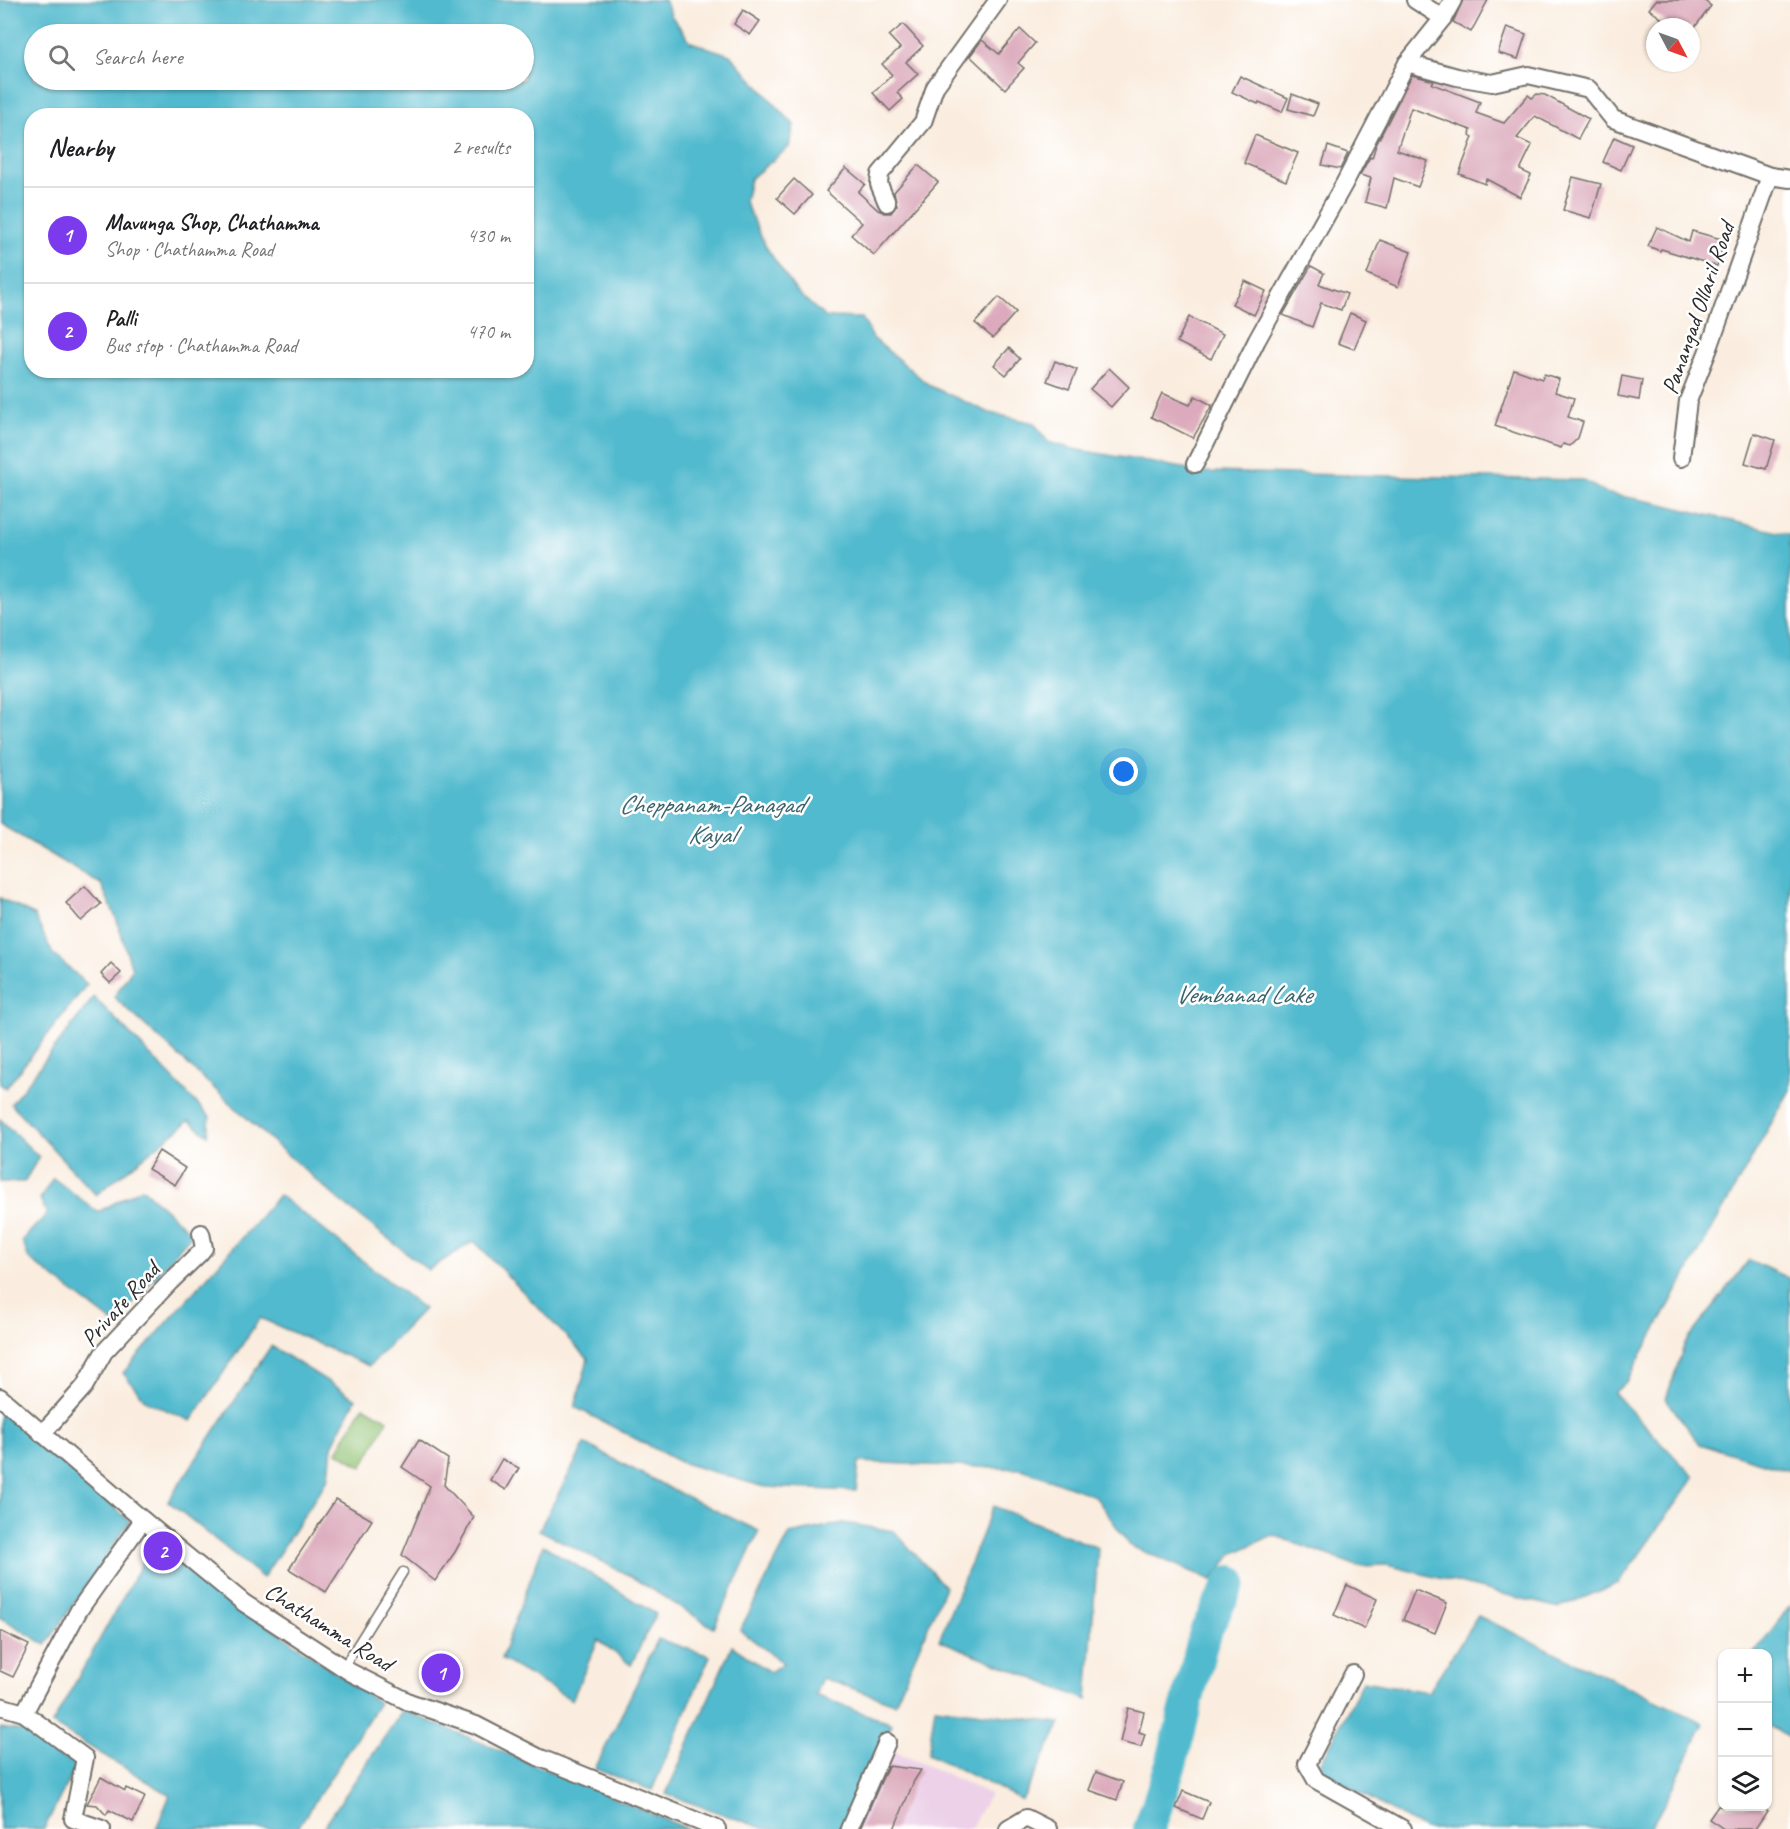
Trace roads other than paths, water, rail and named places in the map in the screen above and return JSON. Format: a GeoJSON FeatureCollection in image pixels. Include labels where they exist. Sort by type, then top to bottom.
{"type":"FeatureCollection","features":[{"type":"Feature","properties":{"kind":"street"},"geometry":{"type":"LineString","coordinates":[[887,203],[879,184],[880,174],[923,122],[935,87],[998,0]]}},
{"type":"Feature","properties":{"kind":"street"},"geometry":{"type":"LineString","coordinates":[[1415,0],[1443,18]]}},
{"type":"Feature","properties":{"kind":"street"},"geometry":{"type":"LineString","coordinates":[[1195,464],[1257,340],[1344,184],[1407,63],[1443,18],[1453,0]]}},
{"type":"Feature","properties":{"kind":"street"},"geometry":{"type":"LineString","coordinates":[[1407,63],[1457,77],[1492,83],[1528,75],[1589,89],[1613,119],[1770,176],[1790,179]]}},
{"type":"Feature","properties":{"kind":"street","name":"Panangad Ollaril Road"},"geometry":{"type":"LineString","coordinates":[[1681,458],[1688,401],[1770,176]]}},
{"type":"Feature","properties":{"kind":"street","name":"Private Road"},"geometry":{"type":"LineString","coordinates":[[42,1434],[84,1387],[104,1352],[204,1248],[201,1233]]}},
{"type":"Feature","properties":{"kind":"street","name":"Chathamma Road"},"geometry":{"type":"LineString","coordinates":[[0,1397],[143,1520],[244,1602],[343,1668],[409,1701],[476,1725],[538,1757],[717,1829]]}},
{"type":"Feature","properties":{"kind":"street"},"geometry":{"type":"LineString","coordinates":[[24,1713],[80,1610],[143,1520]]}},
{"type":"Feature","properties":{"kind":"street"},"geometry":{"type":"LineString","coordinates":[[1353,1674],[1306,1764],[1316,1780],[1403,1829]]}},
{"type":"Feature","properties":{"kind":"street"},"geometry":{"type":"LineString","coordinates":[[0,1706],[24,1713],[85,1758],[70,1824],[102,1829]]}},
{"type":"Feature","properties":{"kind":"street"},"geometry":{"type":"LineString","coordinates":[[849,1829],[887,1742]]}},
{"type":"Feature","properties":{"kind":"street"},"geometry":{"type":"LineString","coordinates":[[1008,1829],[1026,1818],[1048,1829]]}},
{"type":"Feature","properties":{"kind":"lane"},"geometry":{"type":"LineString","coordinates":[[343,1668],[403,1572]]}},
{"type":"Feature","properties":{"kind":"water","name":"Vembanad Lake"},"geometry":{"type":"Polygon","coordinates":[[[0,0],[665,0],[672,17],[691,42],[730,55],[794,125],[789,147],[750,179],[745,202],[766,247],[796,291],[825,317],[862,318],[873,338],[930,386],[990,413],[1034,423],[1048,442],[1073,449],[1206,472],[1583,480],[1605,493],[1658,503],[1790,535],[1790,1090],[1626,1382],[1614,1393],[1694,1477],[1619,1583],[1559,1608],[1387,1565],[1357,1566],[1273,1535],[1232,1554],[1212,1580],[1130,1546],[1095,1496],[1022,1469],[859,1462],[856,1491],[764,1487],[680,1462],[575,1407],[588,1359],[474,1241],[428,1270],[339,1200],[114,997],[132,969],[116,918],[101,884],[0,824],[0,0]]]}},
{"type":"Feature","properties":{"kind":"water"},"geometry":{"type":"Polygon","coordinates":[[[0,898],[34,915],[53,954],[87,984],[6,1088],[0,1084],[0,898]]]}},
{"type":"Feature","properties":{"kind":"water"},"geometry":{"type":"Polygon","coordinates":[[[94,997],[210,1117],[208,1135],[189,1121],[96,1195],[11,1104],[94,997]]]}},
{"type":"Feature","properties":{"kind":"water"},"geometry":{"type":"Polygon","coordinates":[[[0,1119],[39,1157],[24,1182],[0,1182],[0,1119]]]}},
{"type":"Feature","properties":{"kind":"water"},"geometry":{"type":"Polygon","coordinates":[[[53,1178],[98,1212],[142,1188],[192,1234],[115,1324],[29,1259],[22,1240],[47,1214],[40,1199],[53,1178]]]}},
{"type":"Feature","properties":{"kind":"water"},"geometry":{"type":"Polygon","coordinates":[[[279,1195],[424,1309],[369,1366],[260,1318],[191,1421],[146,1401],[123,1373],[279,1195]]]}},
{"type":"Feature","properties":{"kind":"water"},"geometry":{"type":"Polygon","coordinates":[[[1749,1260],[1790,1279],[1790,1471],[1700,1444],[1666,1399],[1685,1343],[1749,1260]]]}},
{"type":"Feature","properties":{"kind":"water"},"geometry":{"type":"Polygon","coordinates":[[[271,1346],[356,1399],[332,1446],[329,1477],[263,1578],[168,1501],[271,1346]]]}},
{"type":"Feature","properties":{"kind":"water"},"geometry":{"type":"Polygon","coordinates":[[[0,1409],[130,1521],[46,1645],[0,1617],[0,1409]]]}},
{"type":"Feature","properties":{"kind":"water"},"geometry":{"type":"Polygon","coordinates":[[[585,1444],[759,1531],[714,1628],[630,1576],[539,1530],[585,1444]]]}},
{"type":"Feature","properties":{"kind":"water"},"geometry":{"type":"Polygon","coordinates":[[[993,1506],[1098,1548],[1087,1700],[939,1640],[993,1506]]]}},
{"type":"Feature","properties":{"kind":"water"},"geometry":{"type":"Polygon","coordinates":[[[843,1523],[894,1531],[945,1587],[895,1703],[822,1678],[815,1695],[892,1724],[841,1829],[765,1829],[666,1794],[732,1646],[770,1672],[783,1663],[740,1630],[790,1534],[843,1523]]]}},
{"type":"Feature","properties":{"kind":"water"},"geometry":{"type":"Polygon","coordinates":[[[153,1544],[379,1703],[297,1829],[156,1829],[170,1795],[52,1724],[153,1544]]]}},
{"type":"Feature","properties":{"kind":"water"},"geometry":{"type":"Polygon","coordinates":[[[543,1545],[656,1614],[631,1665],[598,1640],[572,1700],[501,1659],[543,1545]]]}},
{"type":"Feature","properties":{"kind":"water"},"geometry":{"type":"Polygon","coordinates":[[[1790,1606],[1790,1739],[1772,1728],[1772,1649],[1757,1649],[1790,1606]]]}},
{"type":"Feature","properties":{"kind":"water"},"geometry":{"type":"Polygon","coordinates":[[[1478,1616],[1704,1723],[1662,1809],[1649,1829],[1424,1829],[1318,1769],[1363,1681],[1428,1692],[1478,1616]]]}},
{"type":"Feature","properties":{"kind":"water"},"geometry":{"type":"Polygon","coordinates":[[[658,1639],[710,1656],[652,1790],[595,1769],[658,1639]]]}},
{"type":"Feature","properties":{"kind":"water"},"geometry":{"type":"Polygon","coordinates":[[[935,1707],[1061,1723],[1022,1800],[928,1754],[935,1707]]]}},
{"type":"Feature","properties":{"kind":"water"},"geometry":{"type":"Polygon","coordinates":[[[403,1710],[688,1829],[322,1829],[403,1710]]]}},
{"type":"Feature","properties":{"kind":"water"},"geometry":{"type":"Polygon","coordinates":[[[0,1728],[45,1733],[79,1760],[44,1829],[0,1829],[0,1728]]]}},
{"type":"Feature","properties":{"kind":"waterway"},"geometry":{"type":"LineString","coordinates":[[1149,1829],[1172,1761],[1205,1632],[1231,1581]]}},
{"type":"Feature","properties":{"kind":"place","name":"Palli"},"geometry":{"type":"Point","coordinates":[163,1551]}},
{"type":"Feature","properties":{"kind":"place","name":"Mavunga Shop, Chathamma"},"geometry":{"type":"Point","coordinates":[441,1673]}},
{"type":"Feature","properties":{"kind":"water label","name":"Cheppanam-Panagad Kayal"},"geometry":{"type":"Point","coordinates":[711,819]}}]}
